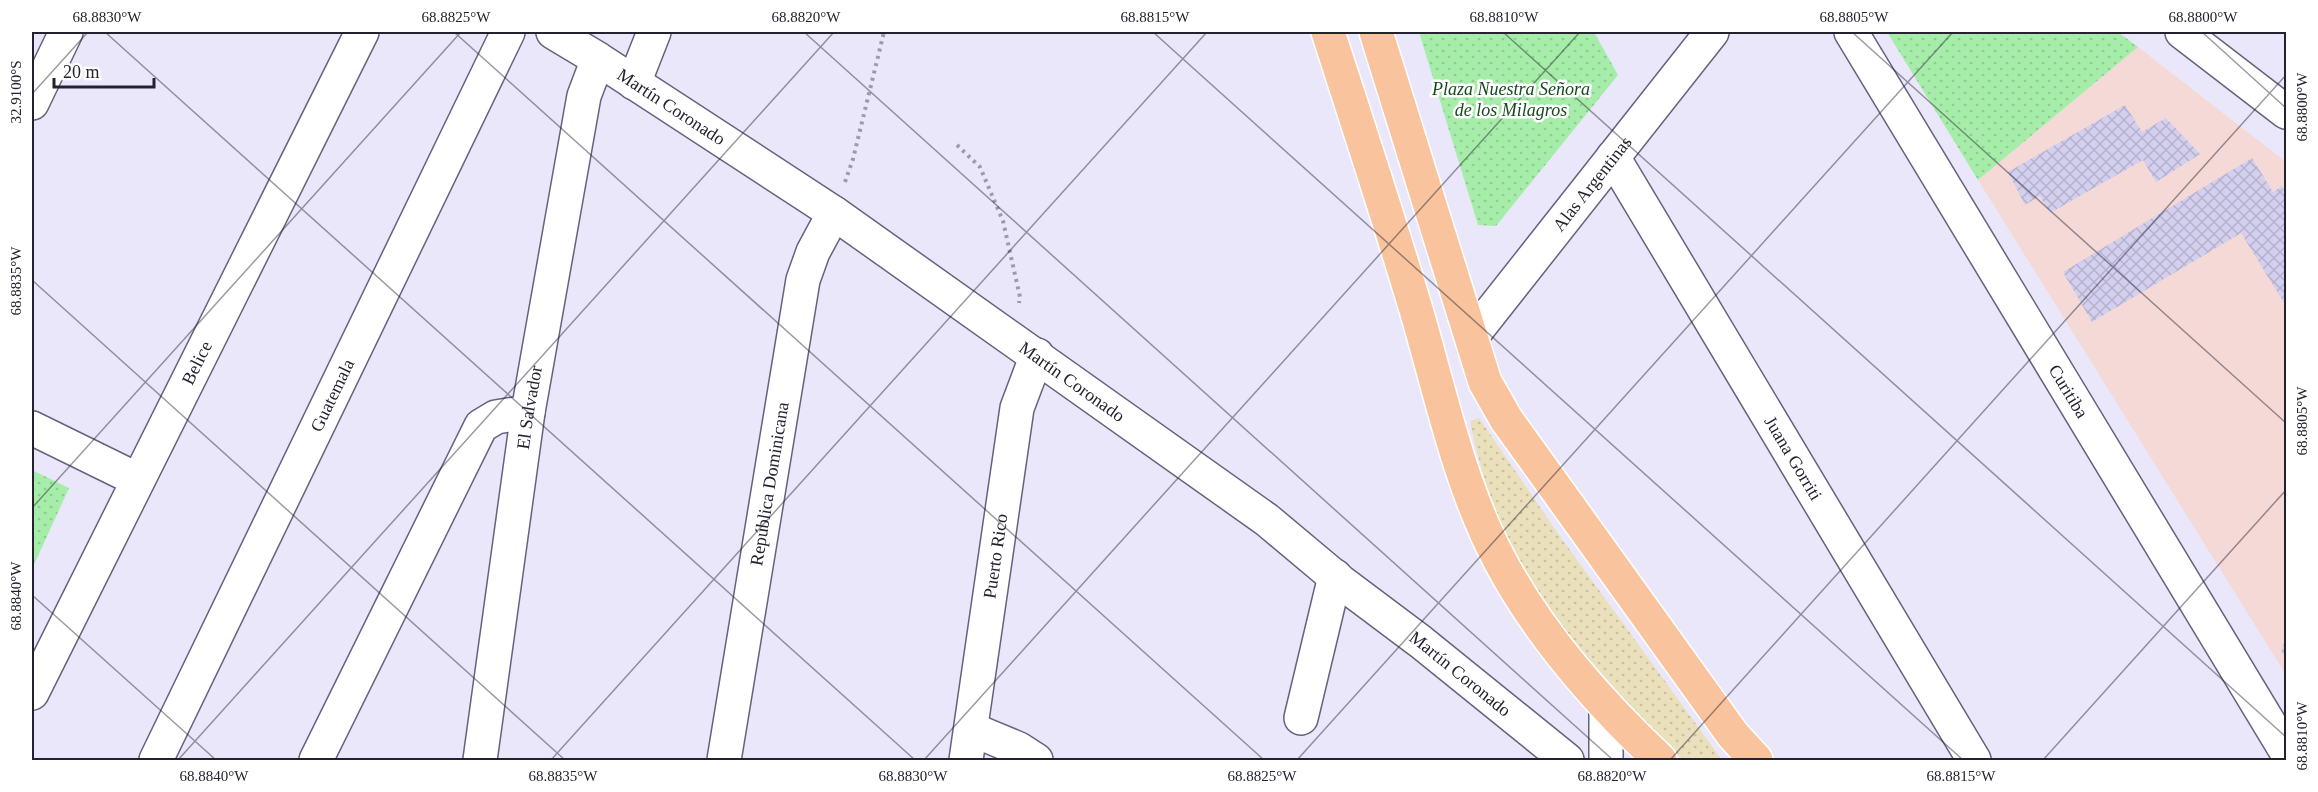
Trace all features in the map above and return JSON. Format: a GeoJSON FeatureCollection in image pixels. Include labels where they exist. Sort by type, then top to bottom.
{"type":"FeatureCollection","features":[{"type":"Feature","properties":{"kind":"main road"},"geometry":{"type":"LineString","coordinates":[[1328,32],[1388,215],[1475,506],[1515,588],[1548,636],[1606,706],[1660,760]]}},
{"type":"Feature","properties":{"kind":"main road"},"geometry":{"type":"LineString","coordinates":[[1376,32],[1485,382],[1506,419],[1733,735],[1756,760]]}},
{"type":"Feature","properties":{"kind":"street"},"geometry":{"type":"LineString","coordinates":[[32,103],[66,32]]}},
{"type":"Feature","properties":{"kind":"street","name":"Belice"},"geometry":{"type":"LineString","coordinates":[[36,673],[138,480],[362,32]]}},
{"type":"Feature","properties":{"kind":"street","name":"Guatemala"},"geometry":{"type":"LineString","coordinates":[[156,760],[508,32]]}},
{"type":"Feature","properties":{"kind":"street","name":"Martín Coronado"},"geometry":{"type":"LineString","coordinates":[[553,32],[834,213],[1267,520],[1567,760]]}},
{"type":"Feature","properties":{"kind":"street"},"geometry":{"type":"LineString","coordinates":[[634,83],[654,32]]}},
{"type":"Feature","properties":{"kind":"street","name":"Alas Argentinas"},"geometry":{"type":"LineString","coordinates":[[1472,336],[1712,32]]}},
{"type":"Feature","properties":{"kind":"street","name":"Curitiba"},"geometry":{"type":"LineString","coordinates":[[1851,32],[2286,751]]}},
{"type":"Feature","properties":{"kind":"street"},"geometry":{"type":"LineString","coordinates":[[2182,32],[2286,112]]}},
{"type":"Feature","properties":{"kind":"street","name":"El Salvador"},"geometry":{"type":"LineString","coordinates":[[480,760],[528,412],[584,96],[598,59]]}},
{"type":"Feature","properties":{"kind":"street","name":"Juana Gorriti"},"geometry":{"type":"LineString","coordinates":[[1613,157],[1974,760]]}},
{"type":"Feature","properties":{"kind":"street","name":"República Dominicana"},"geometry":{"type":"LineString","coordinates":[[724,760],[803,280],[813,252],[834,213]]}},
{"type":"Feature","properties":{"kind":"street","name":"Puerto Rico"},"geometry":{"type":"LineString","coordinates":[[968,745],[1025,347]]}},
{"type":"Feature","properties":{"kind":"street"},"geometry":{"type":"LineString","coordinates":[[316,760],[481,426],[496,417],[528,412]]}},
{"type":"Feature","properties":{"kind":"street"},"geometry":{"type":"LineString","coordinates":[[32,428],[138,480]]}},
{"type":"Feature","properties":{"kind":"street"},"geometry":{"type":"LineString","coordinates":[[1301,718],[1335,576]]}},
{"type":"Feature","properties":{"kind":"street"},"geometry":{"type":"LineString","coordinates":[[1606,706],[1606,760]]}},
{"type":"Feature","properties":{"kind":"street"},"geometry":{"type":"LineString","coordinates":[[968,745],[1019,749],[1036,760]]}},
{"type":"Feature","properties":{"kind":"path"},"geometry":{"type":"LineString","coordinates":[[834,213],[853,159],[884,32]]}},
{"type":"Feature","properties":{"kind":"path"},"geometry":{"type":"LineString","coordinates":[[957,145],[980,167],[1003,221],[1020,297],[1025,347]]}},
{"type":"Feature","properties":{"kind":"shaded area"},"geometry":{"type":"Polygon","coordinates":[[[2138,47],[2286,162],[2286,675],[1978,180],[2138,47]]]}},
{"type":"Feature","properties":{"kind":"green space","name":"Plaza Nuestra Señora de los Milagros"},"geometry":{"type":"Polygon","coordinates":[[[1419,32],[1594,32],[1618,75],[1496,226],[1478,225],[1419,32]]]}},
{"type":"Feature","properties":{"kind":"green space"},"geometry":{"type":"Polygon","coordinates":[[[1887,32],[2118,32],[2138,47],[1978,180],[1887,32]]]}},
{"type":"Feature","properties":{"kind":"green space"},"geometry":{"type":"Polygon","coordinates":[[[32,470],[69,488],[32,569],[32,470]]]}},
{"type":"Feature","properties":{"kind":"sand"},"geometry":{"type":"Polygon","coordinates":[[[1479,418],[1559,535],[1722,760],[1683,760],[1613,685],[1541,601],[1509,542],[1486,483],[1470,421],[1479,418]]]}},
{"type":"Feature","properties":{"kind":"building"},"geometry":{"type":"Polygon","coordinates":[[[2125,105],[2142,132],[2166,118],[2200,154],[2156,182],[2143,160],[2050,213],[2040,196],[2025,205],[2008,172],[2125,105]]]}},
{"type":"Feature","properties":{"kind":"building"},"geometry":{"type":"Polygon","coordinates":[[[2252,158],[2273,192],[2282,186],[2286,194],[2286,306],[2241,233],[2092,322],[2063,272],[2252,158]]]}},
{"type":"Feature","properties":{"kind":"building"},"geometry":{"type":"Polygon","coordinates":[[[2286,635],[2286,655],[2281,653],[2286,635]]]}}]}
